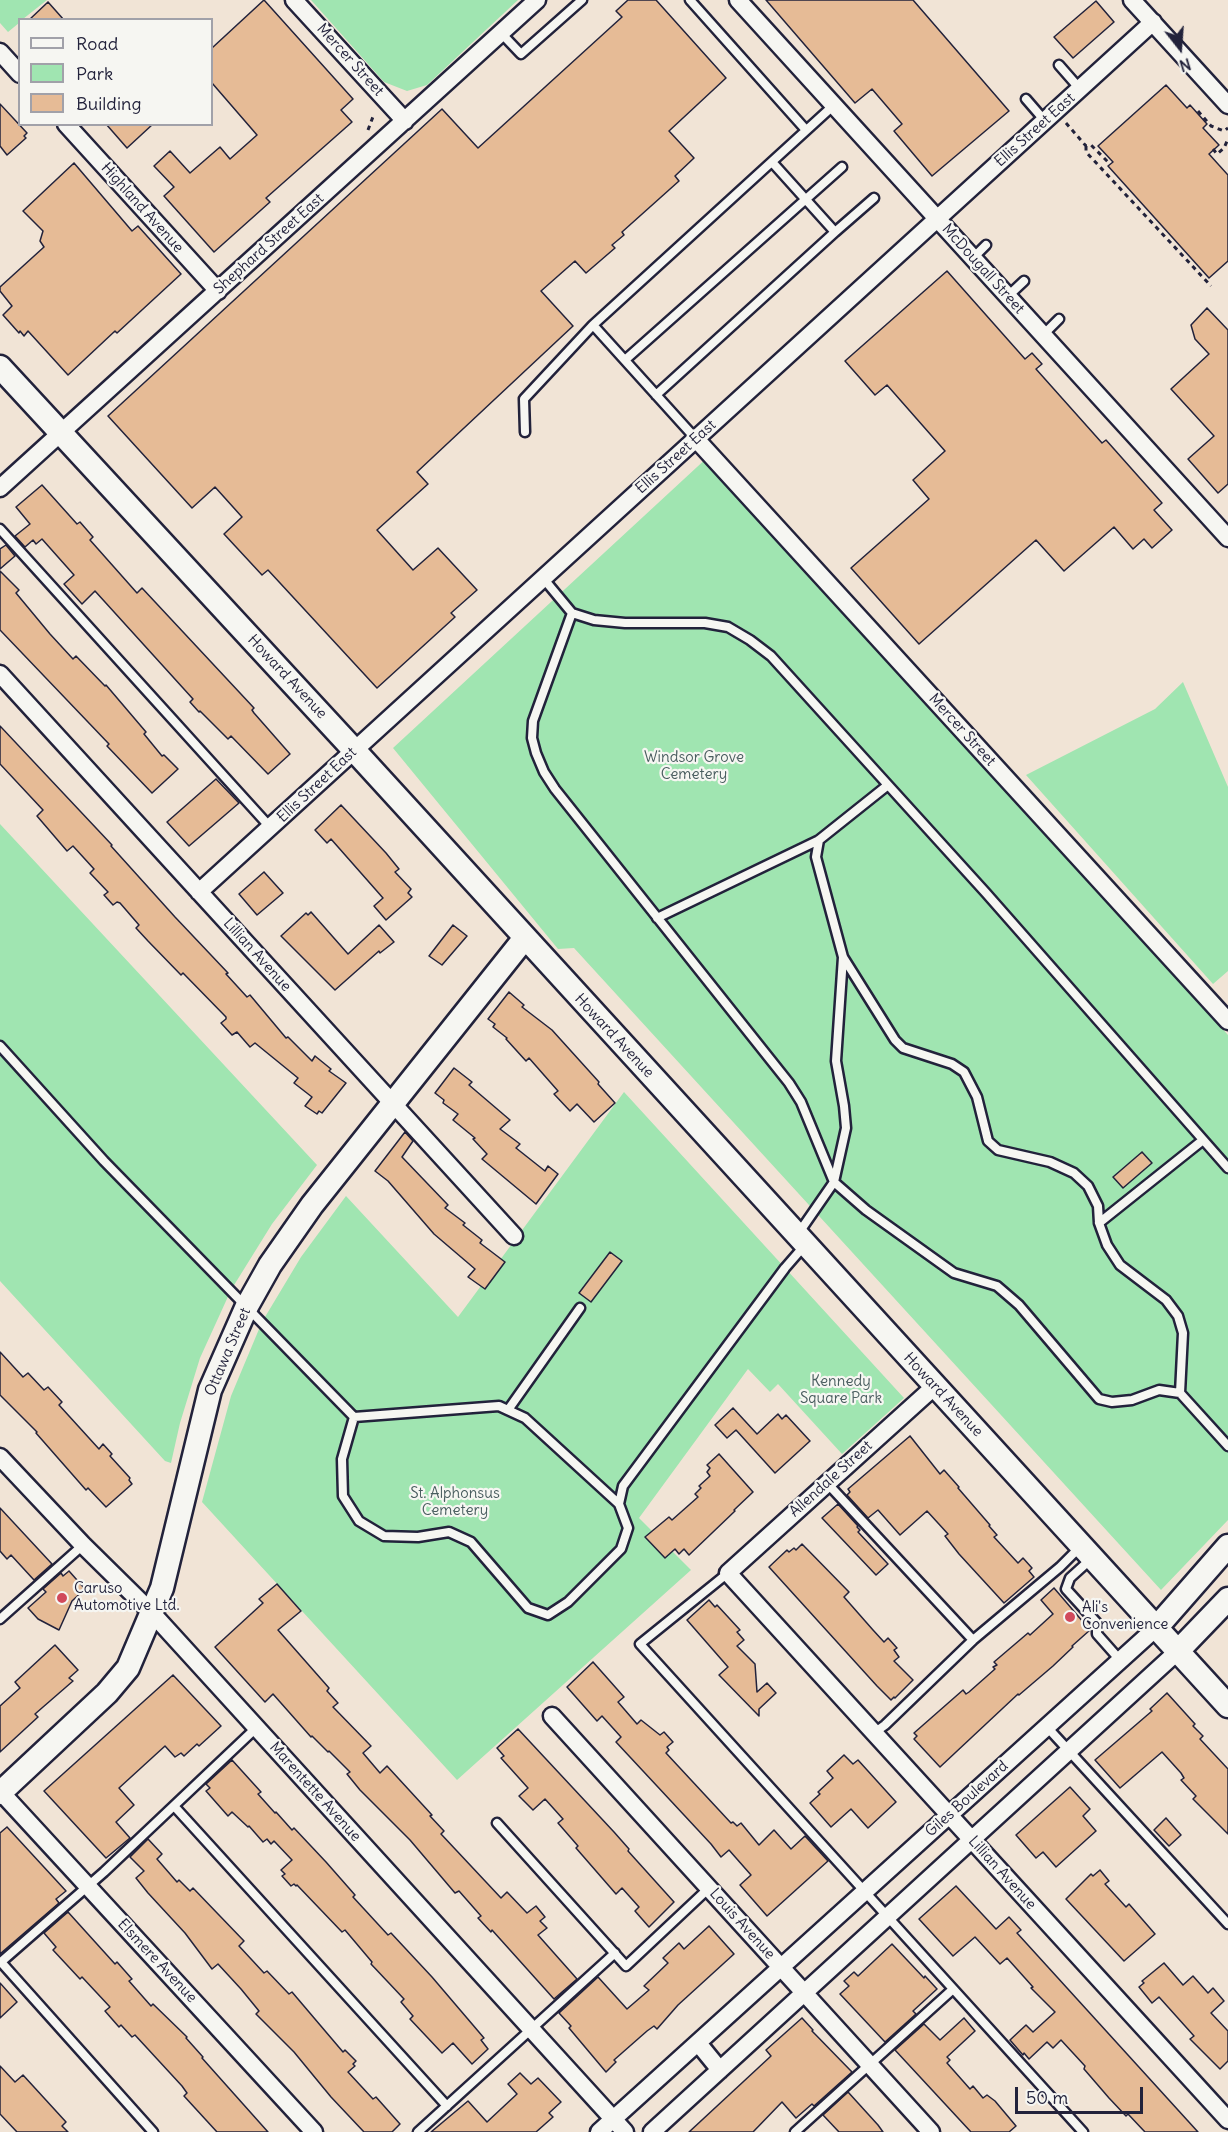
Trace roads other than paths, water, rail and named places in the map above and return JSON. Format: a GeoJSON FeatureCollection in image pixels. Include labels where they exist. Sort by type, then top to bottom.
{"type":"FeatureCollection","features":[{"type":"Feature","properties":{"kind":"main road","name":"Howard Avenue"},"geometry":{"type":"LineString","coordinates":[[0,368],[354,750],[1228,1706]]}},
{"type":"Feature","properties":{"kind":"main road","name":"Ottawa Street"},"geometry":{"type":"LineString","coordinates":[[0,1792],[107,1694],[128,1668],[162,1588],[210,1390],[247,1306],[270,1265],[312,1205],[525,939]]}},
{"type":"Feature","properties":{"kind":"main road","name":"Giles Boulevard"},"geometry":{"type":"LineString","coordinates":[[1157,1627],[1228,1546]]}},
{"type":"Feature","properties":{"kind":"main road"},"geometry":{"type":"LineString","coordinates":[[1178,1652],[1228,1599]]}},
{"type":"Feature","properties":{"kind":"street","name":"Mercer Street"},"geometry":{"type":"LineString","coordinates":[[294,0],[405,121]]}},
{"type":"Feature","properties":{"kind":"street","name":"Shephard Street East"},"geometry":{"type":"LineString","coordinates":[[0,488],[537,0]]}},
{"type":"Feature","properties":{"kind":"street","name":"McDougall Street"},"geometry":{"type":"LineString","coordinates":[[738,0],[1228,538]]}},
{"type":"Feature","properties":{"kind":"street"},"geometry":{"type":"LineString","coordinates":[[1132,0],[1225,96]]}},
{"type":"Feature","properties":{"kind":"street","name":"Ellis Street East"},"geometry":{"type":"LineString","coordinates":[[199,892],[1153,22]]}},
{"type":"Feature","properties":{"kind":"street"},"geometry":{"type":"LineString","coordinates":[[0,52],[18,72]]}},
{"type":"Feature","properties":{"kind":"street","name":"Highland Avenue"},"geometry":{"type":"LineString","coordinates":[[68,126],[218,291]]}},
{"type":"Feature","properties":{"kind":"street","name":"Mercer Street"},"geometry":{"type":"LineString","coordinates":[[696,439],[1228,1021]]}},
{"type":"Feature","properties":{"kind":"street","name":"Lillian Avenue"},"geometry":{"type":"LineString","coordinates":[[0,674],[514,1236]]}},
{"type":"Feature","properties":{"kind":"street","name":"Allendale Street"},"geometry":{"type":"LineString","coordinates":[[728,1573],[935,1386]]}},
{"type":"Feature","properties":{"kind":"street","name":"Marentette Avenue"},"geometry":{"type":"LineString","coordinates":[[0,1457],[83,1545],[152,1613],[625,2132]]}},
{"type":"Feature","properties":{"kind":"street","name":"Lillian Avenue"},"geometry":{"type":"LineString","coordinates":[[728,1573],[1228,2120]]}},
{"type":"Feature","properties":{"kind":"street","name":"Giles Boulevard"},"geometry":{"type":"LineString","coordinates":[[599,2132],[1157,1627]]}},
{"type":"Feature","properties":{"kind":"street"},"geometry":{"type":"LineString","coordinates":[[652,2132],[1178,1652]]}},
{"type":"Feature","properties":{"kind":"street","name":"Louis Avenue"},"geometry":{"type":"LineString","coordinates":[[552,1716],[931,2132]]}},
{"type":"Feature","properties":{"kind":"street","name":"Elsmere Avenue"},"geometry":{"type":"LineString","coordinates":[[0,1792],[314,2132]]}},
{"type":"Feature","properties":{"kind":"street"},"geometry":{"type":"LineString","coordinates":[[698,2043],[720,2070]]}},
{"type":"Feature","properties":{"kind":"lane"},"geometry":{"type":"LineString","coordinates":[[501,33],[521,54],[582,0]]}},
{"type":"Feature","properties":{"kind":"lane"},"geometry":{"type":"LineString","coordinates":[[690,0],[807,130]]}},
{"type":"Feature","properties":{"kind":"lane"},"geometry":{"type":"LineString","coordinates":[[1059,65],[1080,88]]}},
{"type":"Feature","properties":{"kind":"lane"},"geometry":{"type":"LineString","coordinates":[[1026,99],[1045,121]]}},
{"type":"Feature","properties":{"kind":"lane"},"geometry":{"type":"LineString","coordinates":[[525,432],[524,399],[593,325],[834,105]]}},
{"type":"Feature","properties":{"kind":"lane"},"geometry":{"type":"LineString","coordinates":[[771,162],[835,232]]}},
{"type":"Feature","properties":{"kind":"lane"},"geometry":{"type":"LineString","coordinates":[[625,360],[842,167]]}},
{"type":"Feature","properties":{"kind":"lane"},"geometry":{"type":"LineString","coordinates":[[656,395],[874,198]]}},
{"type":"Feature","properties":{"kind":"lane"},"geometry":{"type":"LineString","coordinates":[[973,258],[986,245]]}},
{"type":"Feature","properties":{"kind":"lane"},"geometry":{"type":"LineString","coordinates":[[1008,296],[1024,281]]}},
{"type":"Feature","properties":{"kind":"lane"},"geometry":{"type":"LineString","coordinates":[[1042,335],[1059,319]]}},
{"type":"Feature","properties":{"kind":"lane"},"geometry":{"type":"LineString","coordinates":[[593,325],[696,439]]}},
{"type":"Feature","properties":{"kind":"lane"},"geometry":{"type":"LineString","coordinates":[[0,529],[270,827]]}},
{"type":"Feature","properties":{"kind":"lane"},"geometry":{"type":"LineString","coordinates":[[543,578],[572,613],[594,620],[705,623],[728,627],[771,656],[1101,1023],[1228,1168]]}},
{"type":"Feature","properties":{"kind":"lane"},"geometry":{"type":"LineString","coordinates":[[572,613],[533,721],[532,738],[544,772],[555,789],[789,1083],[801,1102],[834,1182],[866,1210],[954,1273],[998,1286],[1019,1305],[1099,1399],[1112,1402],[1132,1400],[1159,1390],[1180,1393],[1228,1446]]}},
{"type":"Feature","properties":{"kind":"lane"},"geometry":{"type":"LineString","coordinates":[[657,918],[819,840],[888,785]]}},
{"type":"Feature","properties":{"kind":"lane"},"geometry":{"type":"LineString","coordinates":[[819,840],[816,857],[843,957],[895,1040],[903,1048],[952,1064],[964,1072],[977,1097],[988,1142],[998,1150],[1050,1162],[1074,1173],[1088,1186],[1098,1206],[1099,1223],[1107,1245],[1120,1266],[1166,1300],[1178,1316],[1183,1333],[1180,1393]]}},
{"type":"Feature","properties":{"kind":"lane"},"geometry":{"type":"LineString","coordinates":[[619,1504],[623,1486],[785,1268],[834,1182],[846,1128],[836,1061],[843,957]]}},
{"type":"Feature","properties":{"kind":"lane"},"geometry":{"type":"LineString","coordinates":[[0,1046],[104,1161],[354,1417]]}},
{"type":"Feature","properties":{"kind":"lane"},"geometry":{"type":"LineString","coordinates":[[1099,1223],[1203,1140]]}},
{"type":"Feature","properties":{"kind":"lane"},"geometry":{"type":"LineString","coordinates":[[508,1410],[580,1308]]}},
{"type":"Feature","properties":{"kind":"lane"},"geometry":{"type":"LineString","coordinates":[[500,1406],[525,1418],[619,1504],[628,1527],[621,1549],[568,1602],[548,1615],[528,1608],[471,1542],[449,1532],[418,1537],[384,1536],[359,1521],[343,1496],[342,1460],[354,1417],[500,1406]]}},
{"type":"Feature","properties":{"kind":"lane"},"geometry":{"type":"LineString","coordinates":[[827,1483],[973,1641]]}},
{"type":"Feature","properties":{"kind":"lane"},"geometry":{"type":"LineString","coordinates":[[0,1619],[83,1545]]}},
{"type":"Feature","properties":{"kind":"lane"},"geometry":{"type":"LineString","coordinates":[[874,1733],[973,1641],[1060,1567],[1087,1552]]}},
{"type":"Feature","properties":{"kind":"lane"},"geometry":{"type":"LineString","coordinates":[[1087,1552],[1066,1588],[1097,1623],[1097,1634],[1120,1660]]}},
{"type":"Feature","properties":{"kind":"lane"},"geometry":{"type":"LineString","coordinates":[[728,1573],[640,1644],[1083,2132]]}},
{"type":"Feature","properties":{"kind":"lane"},"geometry":{"type":"LineString","coordinates":[[1047,1727],[1228,1924]]}},
{"type":"Feature","properties":{"kind":"lane"},"geometry":{"type":"LineString","coordinates":[[153,2132],[1,1962],[88,1886],[256,1728]]}},
{"type":"Feature","properties":{"kind":"lane"},"geometry":{"type":"LineString","coordinates":[[174,1806],[447,2106]]}},
{"type":"Feature","properties":{"kind":"lane"},"geometry":{"type":"LineString","coordinates":[[497,1823],[626,1966],[709,1888]]}},
{"type":"Feature","properties":{"kind":"lane"},"geometry":{"type":"LineString","coordinates":[[418,2132],[615,1953]]}},
{"type":"Feature","properties":{"kind":"lane"},"geometry":{"type":"LineString","coordinates":[[795,2132],[952,1990]]}},
{"type":"Feature","properties":{"kind":"place","name":"Caruso Automotive Ltd."},"geometry":{"type":"Point","coordinates":[62,1598]}},
{"type":"Feature","properties":{"kind":"place","name":"Ali's Convenience"},"geometry":{"type":"Point","coordinates":[1070,1617]}},
{"type":"Feature","properties":{"kind":"park label","name":"Windsor Grove Cemetery"},"geometry":{"type":"Point","coordinates":[694,766]}},
{"type":"Feature","properties":{"kind":"park label","name":"Kennedy Square Park"},"geometry":{"type":"Point","coordinates":[841,1390]}},
{"type":"Feature","properties":{"kind":"park label","name":"St. Alphonsus Cemetery"},"geometry":{"type":"Point","coordinates":[455,1502]}}]}
